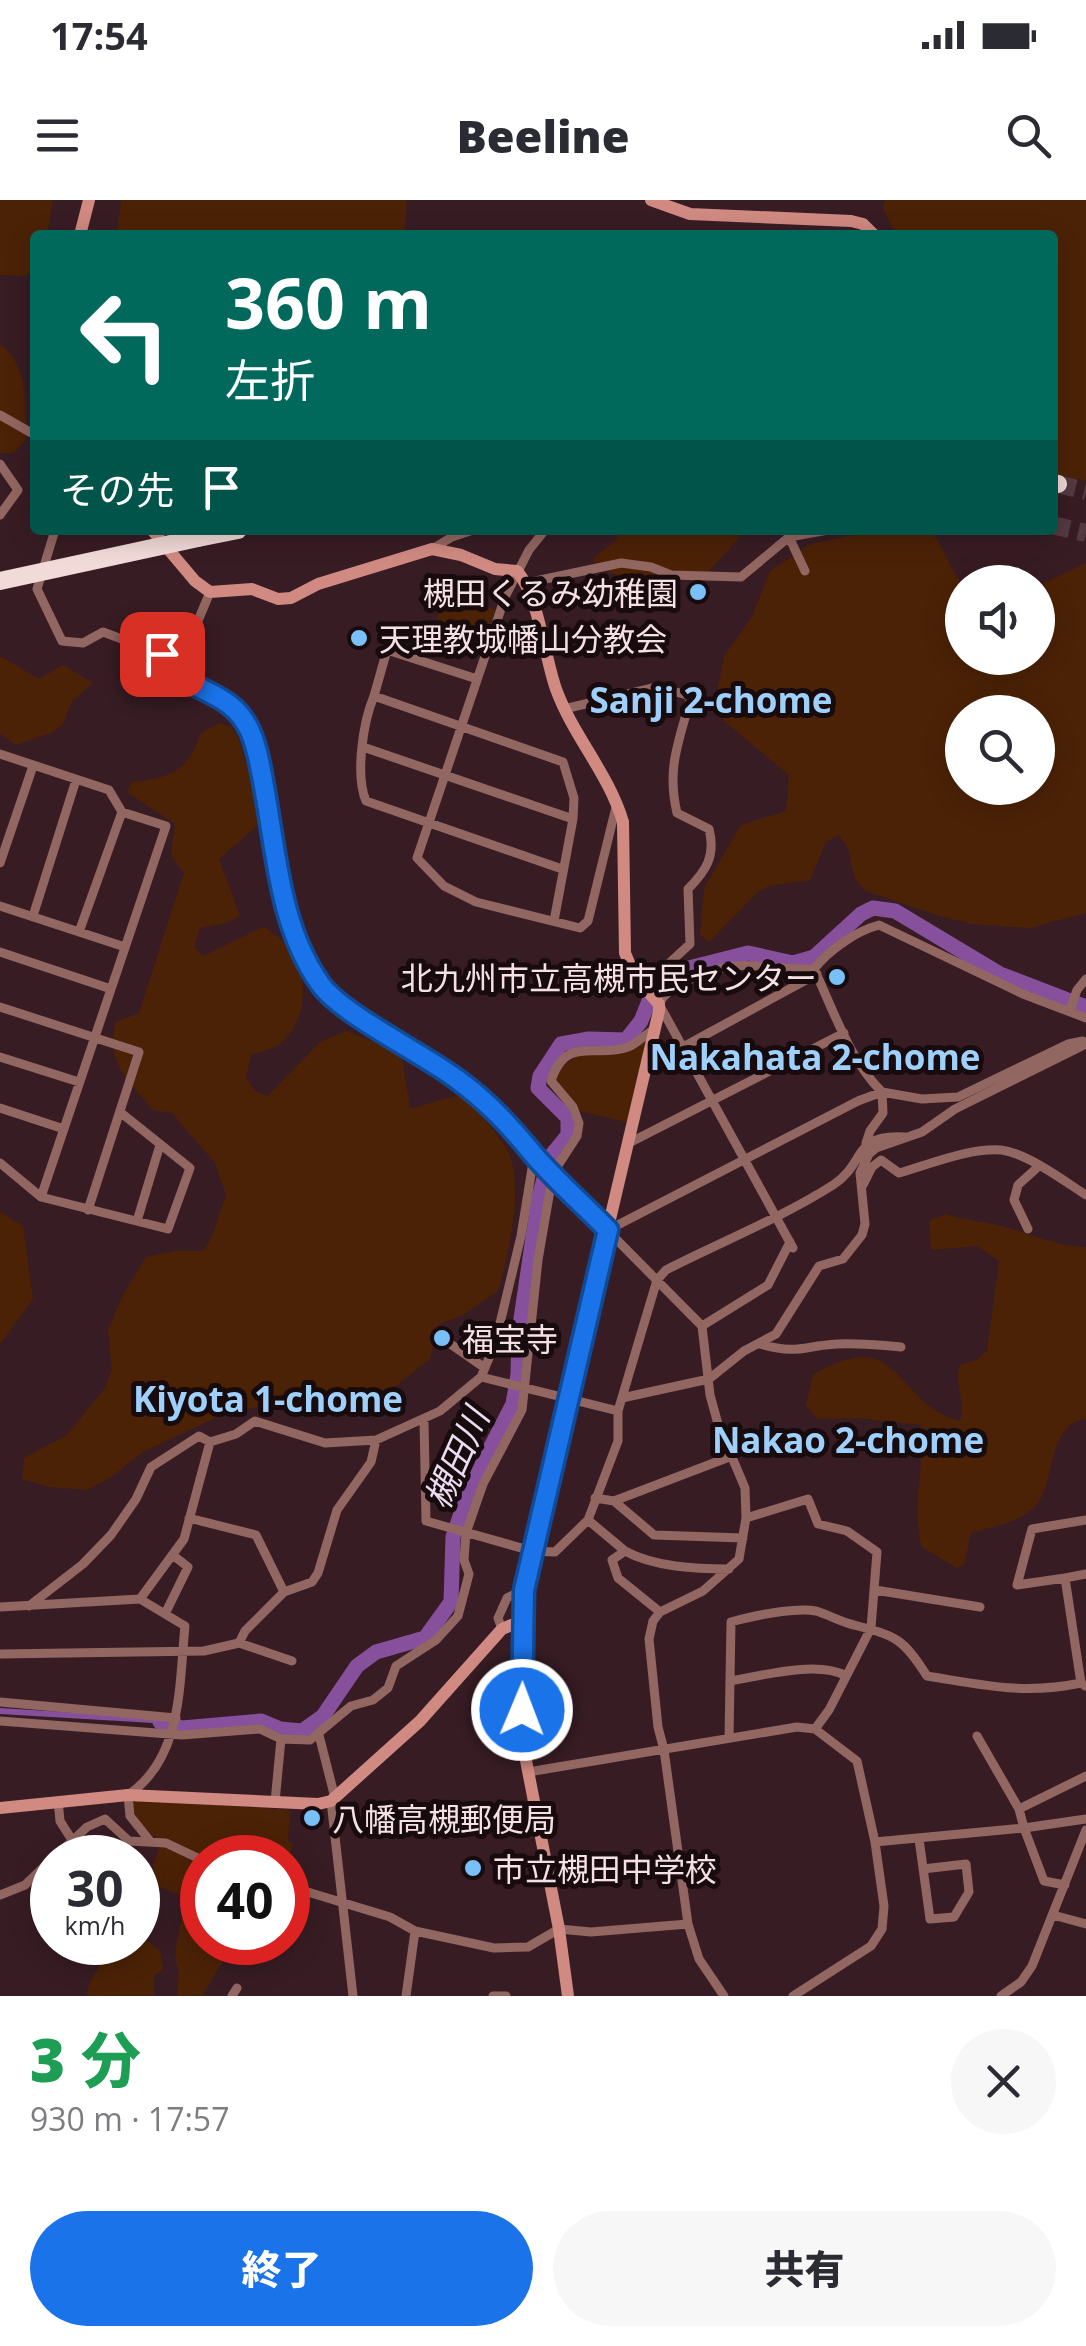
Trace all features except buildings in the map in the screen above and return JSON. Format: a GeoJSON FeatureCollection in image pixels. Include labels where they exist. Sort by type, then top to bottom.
{"type":"FeatureCollection","features":[{"type":"Feature","properties":{"kind":"highway"},"geometry":{"type":"LineString","coordinates":[[0,570],[155,535]]}},
{"type":"Feature","properties":{"kind":"highway"},"geometry":{"type":"LineString","coordinates":[[0,581],[213,535]]}},
{"type":"Feature","properties":{"kind":"street"},"geometry":{"type":"LineString","coordinates":[[81,230],[89,200]]}},
{"type":"Feature","properties":{"kind":"street"},"geometry":{"type":"LineString","coordinates":[[651,200],[690,214],[851,220],[869,230]]}},
{"type":"Feature","properties":{"kind":"street"},"geometry":{"type":"LineString","coordinates":[[0,415],[30,432]]}},
{"type":"Feature","properties":{"kind":"street"},"geometry":{"type":"LineString","coordinates":[[0,464],[18,490],[0,514]]}},
{"type":"Feature","properties":{"kind":"street"},"geometry":{"type":"LineString","coordinates":[[53,535],[37,589],[62,641],[83,643],[103,632],[162,654],[171,671],[229,702],[249,729],[264,784],[288,918],[302,957],[323,988],[494,1108],[538,1159],[702,1326],[714,1411],[745,1488],[743,1538],[739,1560],[693,1598],[660,1612],[653,1621],[649,1639],[658,1727],[688,1924],[699,1959],[724,1996]]}},
{"type":"Feature","properties":{"kind":"street"},"geometry":{"type":"LineString","coordinates":[[156,535],[194,581],[210,592],[252,589],[278,599],[432,549],[458,535]]}},
{"type":"Feature","properties":{"kind":"street"},"geometry":{"type":"LineString","coordinates":[[541,535],[517,571],[418,858],[444,886],[476,902],[580,928],[588,921],[617,802]]}},
{"type":"Feature","properties":{"kind":"street"},"geometry":{"type":"LineString","coordinates":[[769,538],[805,535]]}},
{"type":"Feature","properties":{"kind":"street"},"geometry":{"type":"LineString","coordinates":[[526,584],[621,562],[671,574],[741,577],[786,539]]}},
{"type":"Feature","properties":{"kind":"street"},"geometry":{"type":"LineString","coordinates":[[786,539],[804,571]]}},
{"type":"Feature","properties":{"kind":"street"},"geometry":{"type":"LineString","coordinates":[[432,549],[461,555],[495,569],[517,571]]}},
{"type":"Feature","properties":{"kind":"street"},"geometry":{"type":"LineString","coordinates":[[517,571],[526,584],[564,709],[617,802],[622,822],[625,953],[629,968],[651,995],[682,1046],[792,1245],[768,1285],[702,1326]]}},
{"type":"Feature","properties":{"kind":"street"},"geometry":{"type":"LineString","coordinates":[[171,671],[190,640],[210,592]]}},
{"type":"Feature","properties":{"kind":"street"},"geometry":{"type":"LineString","coordinates":[[394,631],[366,716],[362,792],[366,801],[562,869]]}},
{"type":"Feature","properties":{"kind":"street"},"geometry":{"type":"LineString","coordinates":[[387,650],[477,679]]}},
{"type":"Feature","properties":{"kind":"street"},"geometry":{"type":"LineString","coordinates":[[564,709],[657,687],[691,696],[671,774],[672,790],[677,813],[710,829],[712,840],[706,871],[688,889],[690,944],[651,995],[655,1028],[524,1590],[521,1734],[568,1996]]}},
{"type":"Feature","properties":{"kind":"street"},"geometry":{"type":"LineString","coordinates":[[374,696],[563,762],[574,798],[573,819],[554,921]]}},
{"type":"Feature","properties":{"kind":"street"},"geometry":{"type":"LineString","coordinates":[[364,748],[573,819]]}},
{"type":"Feature","properties":{"kind":"street"},"geometry":{"type":"LineString","coordinates":[[0,754],[110,790],[122,812],[166,826],[41,1197]]}},
{"type":"Feature","properties":{"kind":"street"},"geometry":{"type":"LineString","coordinates":[[0,863],[33,766]]}},
{"type":"Feature","properties":{"kind":"street"},"geometry":{"type":"LineString","coordinates":[[32,916],[76,780]]}},
{"type":"Feature","properties":{"kind":"street"},"geometry":{"type":"LineString","coordinates":[[79,932],[122,812]]}},
{"type":"Feature","properties":{"kind":"street"},"geometry":{"type":"LineString","coordinates":[[0,906],[125,946]]}},
{"type":"Feature","properties":{"kind":"street"},"geometry":{"type":"LineString","coordinates":[[682,1046],[815,972],[827,956],[878,925],[1023,994],[1086,1018]]}},
{"type":"Feature","properties":{"kind":"street"},"geometry":{"type":"LineString","coordinates":[[0,952],[111,989]]}},
{"type":"Feature","properties":{"kind":"street"},"geometry":{"type":"LineString","coordinates":[[651,995],[732,964],[756,963],[815,972]]}},
{"type":"Feature","properties":{"kind":"street"},"geometry":{"type":"LineString","coordinates":[[815,972],[871,1082],[882,1092],[922,1099],[958,1096],[1068,1044],[1086,1042]]}},
{"type":"Feature","properties":{"kind":"street"},"geometry":{"type":"LineString","coordinates":[[1070,1010],[1086,979]]}},
{"type":"Feature","properties":{"kind":"street"},"geometry":{"type":"LineString","coordinates":[[0,1007],[140,1052],[88,1210]]}},
{"type":"Feature","properties":{"kind":"street"},"geometry":{"type":"LineString","coordinates":[[175,1724],[182,1735],[260,1729],[281,1740],[310,1740],[351,1706],[373,1700],[388,1688],[396,1666],[436,1640],[458,1616],[468,1574],[459,1531],[522,1410],[538,1260],[553,1173],[577,1136],[579,1123],[573,1107],[552,1081],[555,1070],[567,1055],[580,1050],[627,1048],[655,1028]]}},
{"type":"Feature","properties":{"kind":"street"},"geometry":{"type":"LineString","coordinates":[[629,1143],[844,1032]]}},
{"type":"Feature","properties":{"kind":"street"},"geometry":{"type":"LineString","coordinates":[[622,1398],[709,1379],[744,1351],[776,1334],[812,1272],[843,1259],[862,1235],[865,1224],[860,1173],[869,1154],[922,1132],[955,1109],[1086,1042]]}},
{"type":"Feature","properties":{"kind":"street"},"geometry":{"type":"LineString","coordinates":[[0,1057],[80,1082]]}},
{"type":"Feature","properties":{"kind":"street"},"geometry":{"type":"LineString","coordinates":[[424,1420],[426,1522],[532,1551],[555,1552],[588,1520],[618,1441],[618,1412],[657,1280],[666,1270],[836,1183],[883,1114],[882,1092]]}},
{"type":"Feature","properties":{"kind":"street"},"geometry":{"type":"LineString","coordinates":[[608,1230],[882,1092]]}},
{"type":"Feature","properties":{"kind":"street"},"geometry":{"type":"LineString","coordinates":[[0,1108],[64,1129]]}},
{"type":"Feature","properties":{"kind":"street"},"geometry":{"type":"LineString","coordinates":[[0,1163],[41,1197],[168,1229],[190,1168],[120,1112]]}},
{"type":"Feature","properties":{"kind":"street"},"geometry":{"type":"LineString","coordinates":[[866,1143],[891,1136],[905,1138]]}},
{"type":"Feature","properties":{"kind":"street"},"geometry":{"type":"LineString","coordinates":[[137,1221],[160,1145]]}},
{"type":"Feature","properties":{"kind":"street"},"geometry":{"type":"LineString","coordinates":[[863,1185],[872,1167],[881,1160],[900,1173],[970,1153],[1004,1150],[1086,1195]]}},
{"type":"Feature","properties":{"kind":"street"},"geometry":{"type":"LineString","coordinates":[[28,1606],[83,1564],[111,1535],[136,1500],[152,1467],[199,1436],[210,1442],[236,1434],[255,1420],[325,1442],[376,1440],[440,1412],[483,1373],[496,1344],[538,1159]]}},
{"type":"Feature","properties":{"kind":"street"},"geometry":{"type":"LineString","coordinates":[[1028,1228],[1014,1200],[1018,1185],[1038,1166]]}},
{"type":"Feature","properties":{"kind":"street"},"geometry":{"type":"LineString","coordinates":[[450,1343],[483,1373],[511,1386],[618,1412]]}},
{"type":"Feature","properties":{"kind":"street"},"geometry":{"type":"LineString","coordinates":[[760,1344],[784,1351],[838,1344],[901,1346]]}},
{"type":"Feature","properties":{"kind":"street"},"geometry":{"type":"LineString","coordinates":[[0,1654],[216,1650],[239,1643],[284,1592],[312,1582],[337,1510],[371,1462],[376,1440]]}},
{"type":"Feature","properties":{"kind":"street"},"geometry":{"type":"LineString","coordinates":[[140,1599],[184,1538],[210,1442]]}},
{"type":"Feature","properties":{"kind":"street"},"geometry":{"type":"LineString","coordinates":[[594,1498],[614,1501],[732,1456]]}},
{"type":"Feature","properties":{"kind":"street"},"geometry":{"type":"LineString","coordinates":[[746,1518],[808,1499],[818,1524],[846,1531],[876,1552],[871,1628],[816,1729]]}},
{"type":"Feature","properties":{"kind":"street"},"geometry":{"type":"LineString","coordinates":[[614,1501],[654,1536],[743,1538]]}},
{"type":"Feature","properties":{"kind":"street"},"geometry":{"type":"LineString","coordinates":[[190,1518],[256,1536],[284,1592]]}},
{"type":"Feature","properties":{"kind":"street"},"geometry":{"type":"LineString","coordinates":[[588,1520],[643,1561],[730,1568]]}},
{"type":"Feature","properties":{"kind":"street"},"geometry":{"type":"LineString","coordinates":[[1086,1520],[1032,1529],[1017,1585],[1086,1574]]}},
{"type":"Feature","properties":{"kind":"street"},"geometry":{"type":"LineString","coordinates":[[625,1551],[612,1560],[618,1578],[660,1612]]}},
{"type":"Feature","properties":{"kind":"street"},"geometry":{"type":"LineString","coordinates":[[165,1614],[184,1582],[188,1567],[174,1556]]}},
{"type":"Feature","properties":{"kind":"street"},"geometry":{"type":"LineString","coordinates":[[728,1738],[731,1622],[814,1610],[852,1625],[880,1630],[908,1647],[928,1676],[1008,1689],[1044,1691],[1084,1685],[1066,1578]]}},
{"type":"Feature","properties":{"kind":"street"},"geometry":{"type":"LineString","coordinates":[[502,1629],[498,1618],[506,1598],[524,1590]]}},
{"type":"Feature","properties":{"kind":"street"},"geometry":{"type":"LineString","coordinates":[[875,1590],[980,1607]]}},
{"type":"Feature","properties":{"kind":"street"},"geometry":{"type":"LineString","coordinates":[[0,1606],[140,1599],[186,1626],[175,1724],[141,1786],[128,1795]]}},
{"type":"Feature","properties":{"kind":"street"},"geometry":{"type":"LineString","coordinates":[[0,1808],[128,1795],[318,1804],[333,1800],[420,1721],[502,1629],[521,1621]]}},
{"type":"Feature","properties":{"kind":"street"},"geometry":{"type":"LineString","coordinates":[[239,1643],[292,1661]]}},
{"type":"Feature","properties":{"kind":"street"},"geometry":{"type":"LineString","coordinates":[[730,1681],[797,1670],[837,1671],[846,1676]]}},
{"type":"Feature","properties":{"kind":"street"},"geometry":{"type":"LineString","coordinates":[[0,1702],[175,1724]]}},
{"type":"Feature","properties":{"kind":"street"},"geometry":{"type":"LineString","coordinates":[[0,1721],[175,1724]]}},
{"type":"Feature","properties":{"kind":"street"},"geometry":{"type":"LineString","coordinates":[[528,1772],[797,1727],[816,1729],[857,1761],[875,1842],[884,1906],[882,1929],[871,1946],[794,1996]]}},
{"type":"Feature","properties":{"kind":"street"},"geometry":{"type":"LineString","coordinates":[[319,1734],[333,1800],[352,1996]]}},
{"type":"Feature","properties":{"kind":"street"},"geometry":{"type":"LineString","coordinates":[[978,1736],[1019,1809],[1044,1881],[1065,1885]]}},
{"type":"Feature","properties":{"kind":"street"},"geometry":{"type":"LineString","coordinates":[[276,1802],[281,1740]]}},
{"type":"Feature","properties":{"kind":"street"},"geometry":{"type":"LineString","coordinates":[[1019,1809],[1086,1776]]}},
{"type":"Feature","properties":{"kind":"street"},"geometry":{"type":"LineString","coordinates":[[128,1795],[130,1816],[145,1835]]}},
{"type":"Feature","properties":{"kind":"street"},"geometry":{"type":"LineString","coordinates":[[102,1797],[104,1818],[124,1835]]}},
{"type":"Feature","properties":{"kind":"street"},"geometry":{"type":"LineString","coordinates":[[58,1801],[60,1821],[69,1835]]}},
{"type":"Feature","properties":{"kind":"street"},"geometry":{"type":"LineString","coordinates":[[78,1835],[104,1818]]}},
{"type":"Feature","properties":{"kind":"street"},"geometry":{"type":"LineString","coordinates":[[875,1842],[1086,1819]]}},
{"type":"Feature","properties":{"kind":"street"},"geometry":{"type":"LineString","coordinates":[[1001,1996],[1021,1982],[1053,1915],[1086,1830]]}},
{"type":"Feature","properties":{"kind":"street"},"geometry":{"type":"LineString","coordinates":[[918,1839],[930,1919],[954,1917],[970,1892],[966,1864],[923,1869]]}},
{"type":"Feature","properties":{"kind":"street"},"geometry":{"type":"LineString","coordinates":[[0,1895],[30,1880]]}},
{"type":"Feature","properties":{"kind":"street"},"geometry":{"type":"LineString","coordinates":[[310,1892],[390,1917],[415,1930],[506,1948],[528,1948],[559,1929],[591,1932],[688,1924]]}},
{"type":"Feature","properties":{"kind":"street"},"geometry":{"type":"LineString","coordinates":[[1053,1915],[1086,1924]]}},
{"type":"Feature","properties":{"kind":"street"},"geometry":{"type":"LineString","coordinates":[[406,1996],[415,1930]]}},
{"type":"Feature","properties":{"kind":"street"},"geometry":{"type":"LineString","coordinates":[[492,1996],[506,1996]]}},
{"type":"Feature","properties":{"kind":"shaded area"},"geometry":{"type":"Polygon","coordinates":[[[0,200],[53,200],[48,230],[30,230],[30,272],[26,276],[0,275],[0,200]]]}},
{"type":"Feature","properties":{"kind":"shaded area"},"geometry":{"type":"Polygon","coordinates":[[[121,200],[407,200],[404,230],[118,230],[121,200]]]}},
{"type":"Feature","properties":{"kind":"shaded area"},"geometry":{"type":"Polygon","coordinates":[[[885,200],[1086,200],[1086,481],[1058,475],[1058,230],[894,230],[883,208],[885,200]]]}},
{"type":"Feature","properties":{"kind":"shaded area"},"geometry":{"type":"Polygon","coordinates":[[[0,345],[16,363],[24,387],[26,439],[14,453],[0,453],[0,345]]]}},
{"type":"Feature","properties":{"kind":"shaded area"},"geometry":{"type":"Polygon","coordinates":[[[615,535],[740,537],[707,573],[662,578],[618,575],[592,560],[618,538],[615,535]]]}},
{"type":"Feature","properties":{"kind":"shaded area"},"geometry":{"type":"Polygon","coordinates":[[[854,535],[933,535],[950,565],[945,565],[945,675],[1055,675],[1055,578],[1086,563],[1086,913],[1030,928],[971,924],[937,915],[866,891],[855,879],[848,848],[839,835],[826,842],[810,880],[759,891],[709,942],[700,934],[704,888],[741,825],[786,811],[789,775],[723,720],[717,693],[724,656],[752,617],[770,571],[811,544],[854,535]]]}},
{"type":"Feature","properties":{"kind":"shaded area"},"geometry":{"type":"Polygon","coordinates":[[[445,594],[495,609],[482,649],[432,633],[445,594]]]}},
{"type":"Feature","properties":{"kind":"shaded area"},"geometry":{"type":"Polygon","coordinates":[[[0,656],[39,679],[63,665],[93,683],[72,701],[63,724],[51,733],[16,745],[0,734],[0,656]]]}},
{"type":"Feature","properties":{"kind":"shaded area"},"geometry":{"type":"Polygon","coordinates":[[[219,723],[232,727],[239,740],[261,817],[257,826],[219,859],[240,916],[200,928],[194,947],[203,956],[263,927],[290,949],[302,980],[303,997],[293,1029],[278,1045],[251,1055],[246,1078],[255,1091],[268,1096],[320,1042],[346,1031],[401,1052],[410,1109],[461,1094],[505,1146],[513,1168],[515,1204],[506,1260],[498,1291],[461,1316],[438,1325],[430,1359],[393,1388],[230,1411],[141,1453],[110,1478],[87,1490],[49,1487],[22,1479],[24,1458],[67,1435],[105,1388],[112,1369],[108,1330],[146,1257],[174,1251],[204,1251],[226,1195],[215,1163],[172,1113],[153,1110],[121,1070],[113,1049],[116,1022],[139,1013],[184,873],[171,855],[175,824],[127,792],[132,782],[167,775],[184,764],[200,734],[219,723]]]}},
{"type":"Feature","properties":{"kind":"shaded area"},"geometry":{"type":"Polygon","coordinates":[[[650,1037],[631,1123],[579,1111],[556,1081],[560,1070],[580,1055],[650,1037]]]}},
{"type":"Feature","properties":{"kind":"shaded area"},"geometry":{"type":"Polygon","coordinates":[[[0,1212],[23,1226],[33,1299],[0,1344],[0,1212]]]}},
{"type":"Feature","properties":{"kind":"shaded area"},"geometry":{"type":"Polygon","coordinates":[[[946,1214],[1064,1245],[1086,1247],[1086,1419],[1073,1423],[1058,1442],[1037,1504],[1015,1520],[971,1533],[964,1564],[957,1568],[922,1547],[918,1516],[921,1425],[857,1418],[817,1419],[806,1405],[813,1375],[842,1361],[864,1357],[896,1372],[922,1400],[939,1413],[960,1421],[959,1371],[961,1364],[975,1361],[987,1351],[999,1261],[977,1246],[931,1250],[929,1221],[946,1214]]]}},
{"type":"Feature","properties":{"kind":"shaded area"},"geometry":{"type":"Polygon","coordinates":[[[0,1708],[159,1718],[170,1724],[0,1714],[0,1708]]]}},
{"type":"Feature","properties":{"kind":"shaded area"},"geometry":{"type":"Polygon","coordinates":[[[132,1799],[290,1810],[288,1835],[180,1835],[180,1895],[160,1887],[163,1839],[151,1834],[135,1812],[132,1799]]]}},
{"type":"Feature","properties":{"kind":"shaded area"},"geometry":{"type":"Polygon","coordinates":[[[180,1928],[180,1965],[221,1965],[202,1996],[177,1996],[176,1948],[180,1928]]]}},
{"type":"Feature","properties":{"kind":"shaded area"},"geometry":{"type":"Polygon","coordinates":[[[160,1951],[163,1969],[154,1976],[154,1996],[87,1996],[100,1965],[160,1965],[160,1951]]]}},
{"type":"Feature","properties":{"kind":"waterway","name":"槻田川"},"geometry":{"type":"LineString","coordinates":[[160,1722],[182,1728],[261,1721],[280,1729],[302,1731],[323,1716],[357,1666],[376,1652],[425,1638],[451,1602],[453,1537],[470,1487],[513,1404],[519,1332],[539,1197],[550,1157],[568,1135],[568,1118],[538,1088],[540,1076],[561,1044],[589,1039],[626,1040],[641,1021],[655,986],[681,970],[748,953],[793,963],[814,957],[861,914],[873,908],[895,911],[1000,974],[1086,1007]]}},
{"type":"Feature","properties":{"kind":"tunnel"},"geometry":{"type":"LineString","coordinates":[[1058,484],[1086,491]]}},
{"type":"Feature","properties":{"kind":"tunnel"},"geometry":{"type":"LineString","coordinates":[[1058,526],[1086,533]]}},
{"type":"Feature","properties":{"kind":"place","name":"槻田くるみ幼稚園"},"geometry":{"type":"Point","coordinates":[698,592]}},
{"type":"Feature","properties":{"kind":"place","name":"天理教城幡山分教会"},"geometry":{"type":"Point","coordinates":[359,638]}},
{"type":"Feature","properties":{"kind":"place","name":"北九州市立高槻市民センター"},"geometry":{"type":"Point","coordinates":[837,977]}},
{"type":"Feature","properties":{"kind":"place","name":"福宝寺"},"geometry":{"type":"Point","coordinates":[442,1338]}},
{"type":"Feature","properties":{"kind":"place","name":"八幡高槻郵便局"},"geometry":{"type":"Point","coordinates":[312,1818]}},
{"type":"Feature","properties":{"kind":"place","name":"市立槻田中学校"},"geometry":{"type":"Point","coordinates":[473,1868]}},
{"type":"Feature","properties":{"kind":"district","name":"Sanji 2-chome"},"geometry":{"type":"Point","coordinates":[711,699]}},
{"type":"Feature","properties":{"kind":"district","name":"Nakahata 2-chome"},"geometry":{"type":"Point","coordinates":[815,1056]}},
{"type":"Feature","properties":{"kind":"district","name":"Kiyota 1-chome"},"geometry":{"type":"Point","coordinates":[268,1398]}},
{"type":"Feature","properties":{"kind":"district","name":"Nakao 2-chome"},"geometry":{"type":"Point","coordinates":[848,1439]}},
{"type":"Feature","properties":{"kind":"route"},"geometry":{"type":"LineString","coordinates":[[162,654],[171,671],[229,702],[249,729],[264,784],[288,918],[302,957],[323,988],[494,1108],[534,1156],[608,1230],[524,1590],[522,1710]]}}]}
